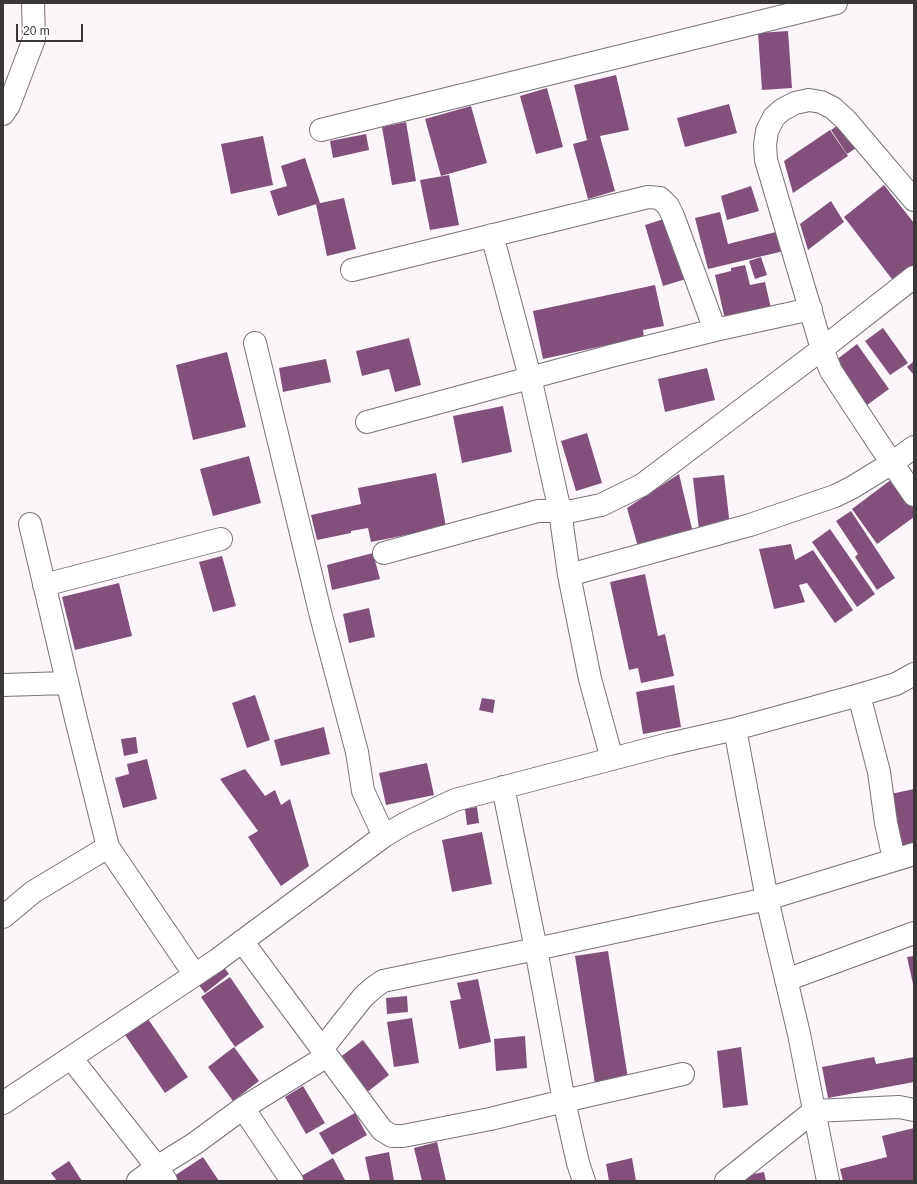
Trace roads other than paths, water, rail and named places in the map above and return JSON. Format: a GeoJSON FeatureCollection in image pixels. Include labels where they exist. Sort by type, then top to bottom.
{"type":"FeatureCollection","features":[{"type":"Feature","properties":{"kind":"street"},"geometry":{"type":"LineString","coordinates":[[3,114],[9,105],[34,40],[33,3]]}},
{"type":"Feature","properties":{"kind":"street"},"geometry":{"type":"LineString","coordinates":[[321,130],[836,3]]}},
{"type":"Feature","properties":{"kind":"street"},"geometry":{"type":"LineString","coordinates":[[914,200],[846,120],[833,108],[821,102],[809,100],[795,103],[782,110],[774,117],[767,131],[765,145],[766,160],[822,349],[831,371],[914,495]]}},
{"type":"Feature","properties":{"kind":"street"},"geometry":{"type":"LineString","coordinates":[[352,270],[648,197],[660,198],[668,206],[673,216],[715,330]]}},
{"type":"Feature","properties":{"kind":"street"},"geometry":{"type":"LineString","coordinates":[[492,235],[530,377],[560,511],[569,575],[590,679],[612,759]]}},
{"type":"Feature","properties":{"kind":"street"},"geometry":{"type":"LineString","coordinates":[[384,553],[538,511],[572,511],[601,504],[642,484],[822,349],[914,277]]}},
{"type":"Feature","properties":{"kind":"street"},"geometry":{"type":"LineString","coordinates":[[367,422],[530,377],[715,330],[811,309]]}},
{"type":"Feature","properties":{"kind":"street"},"geometry":{"type":"LineString","coordinates":[[255,342],[321,616],[357,752],[363,791],[384,836]]}},
{"type":"Feature","properties":{"kind":"street"},"geometry":{"type":"LineString","coordinates":[[569,575],[750,526],[835,496],[892,463],[914,447]]}},
{"type":"Feature","properties":{"kind":"street"},"geometry":{"type":"LineString","coordinates":[[30,524],[67,683],[108,846],[195,975]]}},
{"type":"Feature","properties":{"kind":"street"},"geometry":{"type":"LineString","coordinates":[[44,585],[221,539]]}},
{"type":"Feature","properties":{"kind":"street"},"geometry":{"type":"LineString","coordinates":[[3,1103],[195,975],[384,836],[406,823],[455,800],[735,729],[859,695],[896,684],[914,674]]}},
{"type":"Feature","properties":{"kind":"street"},"geometry":{"type":"LineString","coordinates":[[3,685],[67,683]]}},
{"type":"Feature","properties":{"kind":"street"},"geometry":{"type":"LineString","coordinates":[[138,1181],[162,1174],[194,1144],[324,1052],[363,997],[383,981],[767,898],[904,856],[886,823],[879,772],[859,695]]}},
{"type":"Feature","properties":{"kind":"street"},"geometry":{"type":"LineString","coordinates":[[735,729],[767,898],[799,1034],[828,1181]]}},
{"type":"Feature","properties":{"kind":"street"},"geometry":{"type":"LineString","coordinates":[[503,787],[536,949],[564,1101],[578,1163],[584,1181]]}},
{"type":"Feature","properties":{"kind":"street"},"geometry":{"type":"LineString","coordinates":[[3,917],[33,892],[108,846]]}},
{"type":"Feature","properties":{"kind":"street"},"geometry":{"type":"LineString","coordinates":[[786,980],[914,933]]}},
{"type":"Feature","properties":{"kind":"street"},"geometry":{"type":"LineString","coordinates":[[242,941],[382,1130],[392,1136],[403,1136],[490,1119],[683,1074]]}},
{"type":"Feature","properties":{"kind":"street"},"geometry":{"type":"LineString","coordinates":[[71,1058],[162,1174]]}},
{"type":"Feature","properties":{"kind":"street"},"geometry":{"type":"LineString","coordinates":[[243,1108],[292,1181]]}},
{"type":"Feature","properties":{"kind":"street"},"geometry":{"type":"LineString","coordinates":[[726,1181],[814,1111],[899,1108],[914,1110]]}}]}
